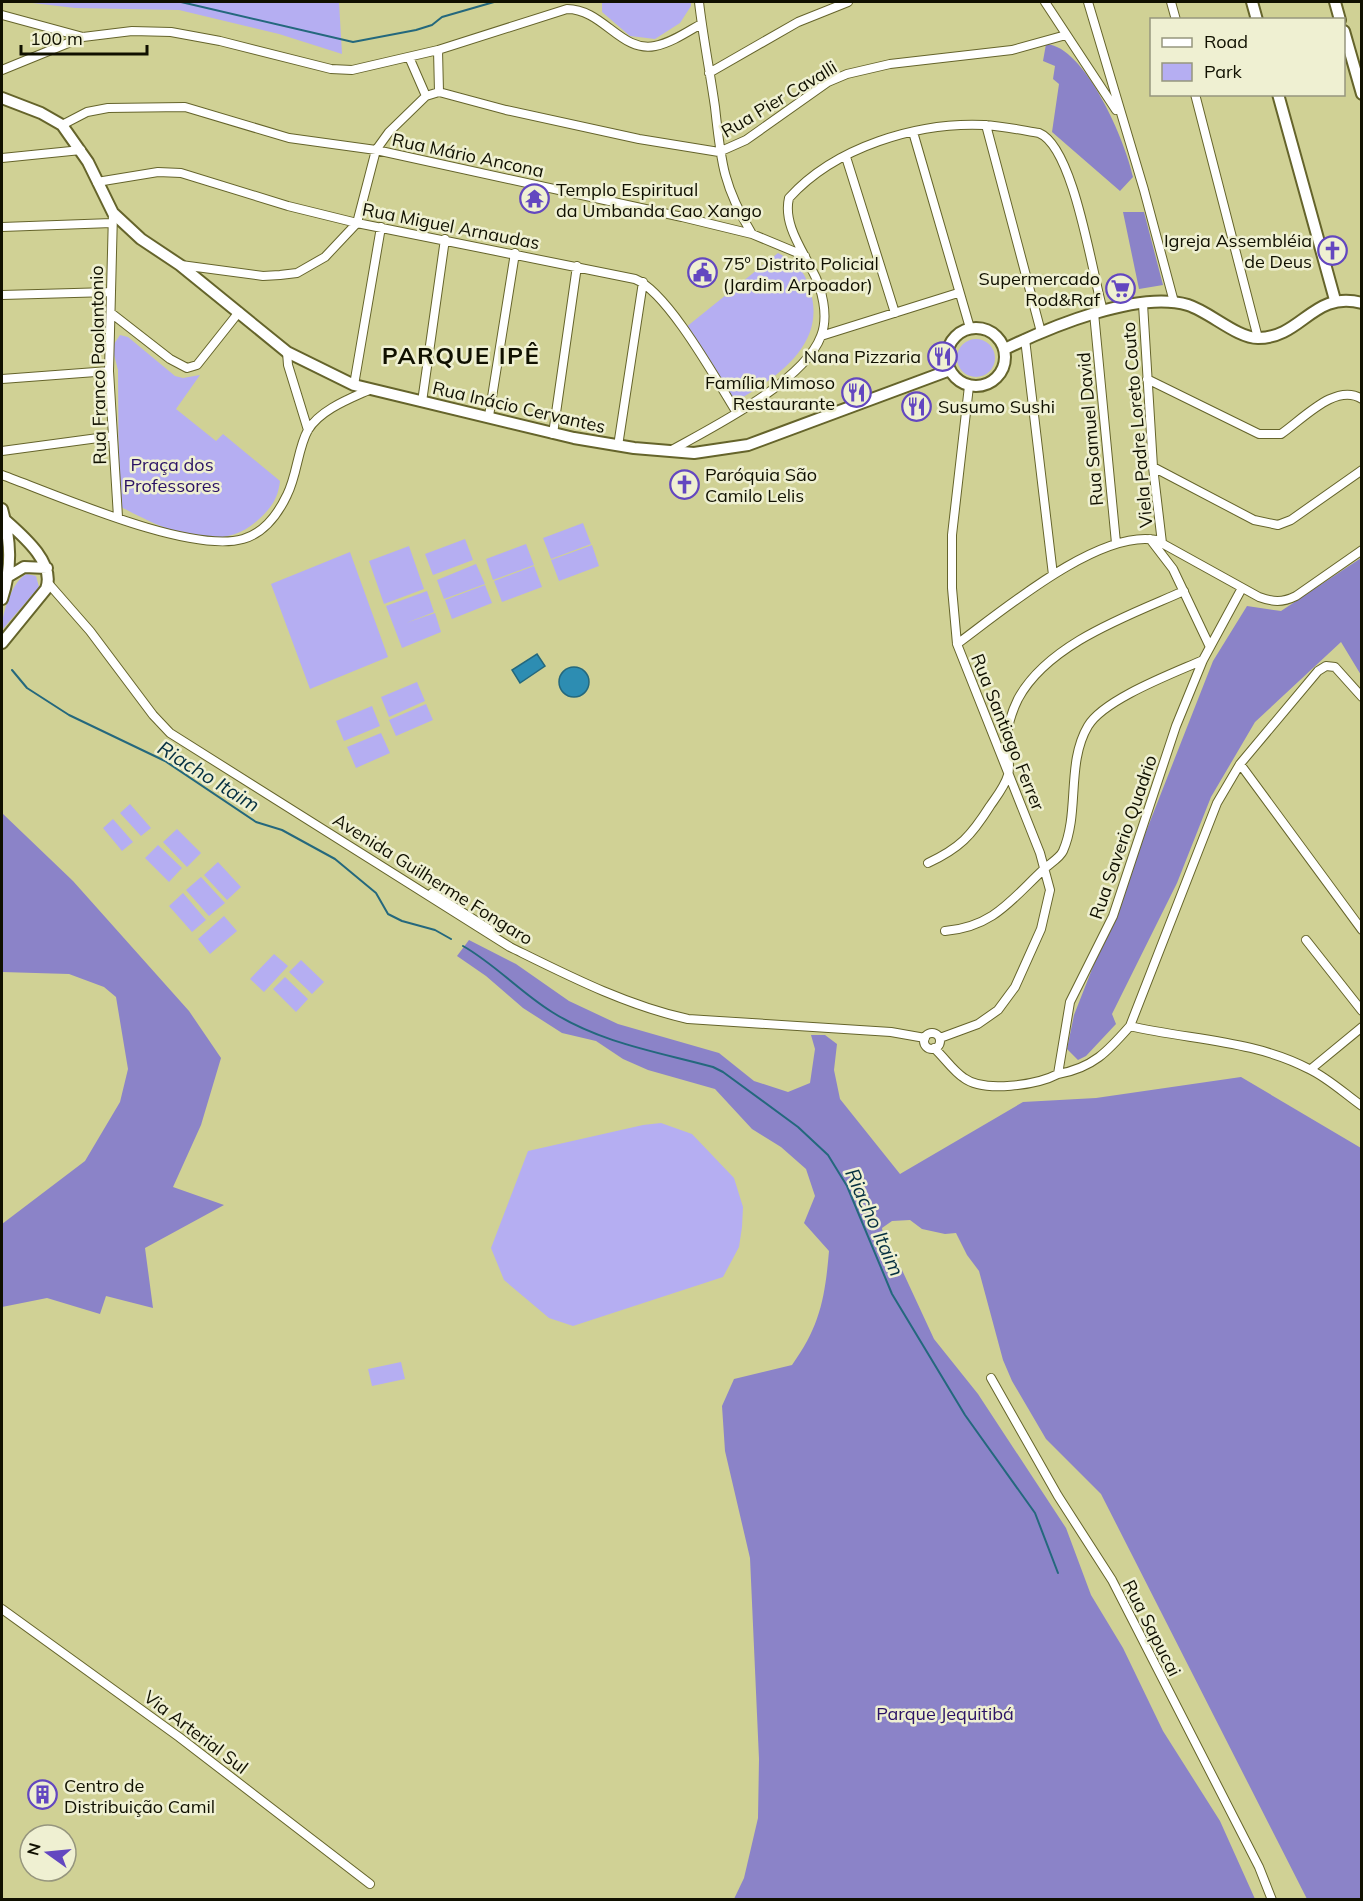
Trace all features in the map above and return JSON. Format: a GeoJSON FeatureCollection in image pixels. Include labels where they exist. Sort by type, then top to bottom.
{"type":"FeatureCollection","features":[{"type":"Feature","properties":{"kind":"main road"},"geometry":{"type":"LineString","coordinates":[[1252,2],[1256,18]]}},
{"type":"Feature","properties":{"kind":"main road"},"geometry":{"type":"LineString","coordinates":[[1335,2],[1339,18]]}},
{"type":"Feature","properties":{"kind":"main road"},"geometry":{"type":"LineString","coordinates":[[1345,34],[1362,94]]}},
{"type":"Feature","properties":{"kind":"main road"},"geometry":{"type":"LineString","coordinates":[[1279,96],[1335,300]]}},
{"type":"Feature","properties":{"kind":"main road","name":"Rua Inácio Cervantes"},"geometry":{"type":"LineString","coordinates":[[2,98],[48,116],[62,125],[81,150],[112,218],[180,265],[287,352],[369,390],[489,416],[553,434],[618,446],[668,452],[720,451],[748,445],[950,370]]}},
{"type":"Feature","properties":{"kind":"main road"},"geometry":{"type":"LineString","coordinates":[[1005,349],[1041,332],[1099,312],[1143,304],[1174,302],[1209,313],[1241,333],[1258,338],[1295,325],[1335,300],[1362,303]]}},
{"type":"Feature","properties":{"kind":"main road"},"geometry":{"type":"LineString","coordinates":[[970,328],[987,330],[995,334],[1005,349],[1005,360],[997,378],[979,386],[969,386],[961,382],[950,370],[948,349],[953,340],[970,328]]}},
{"type":"Feature","properties":{"kind":"main road"},"geometry":{"type":"LineString","coordinates":[[2,516],[47,568],[48,583],[2,643]]}},
{"type":"Feature","properties":{"kind":"main road"},"geometry":{"type":"LineString","coordinates":[[2,516],[10,557],[9,576],[2,599]]}},
{"type":"Feature","properties":{"kind":"main road"},"geometry":{"type":"LineString","coordinates":[[9,576],[20,568],[47,568]]}},
{"type":"Feature","properties":{"kind":"street"},"geometry":{"type":"LineString","coordinates":[[699,2],[718,152],[737,209],[752,234]]}},
{"type":"Feature","properties":{"kind":"street"},"geometry":{"type":"LineString","coordinates":[[709,73],[798,22],[848,2]]}},
{"type":"Feature","properties":{"kind":"street"},"geometry":{"type":"LineString","coordinates":[[1045,2],[1120,116]]}},
{"type":"Feature","properties":{"kind":"street"},"geometry":{"type":"LineString","coordinates":[[1088,2],[1120,116],[1144,190],[1174,302]]}},
{"type":"Feature","properties":{"kind":"street"},"geometry":{"type":"LineString","coordinates":[[1171,2],[1175,18]]}},
{"type":"Feature","properties":{"kind":"street"},"geometry":{"type":"LineString","coordinates":[[2,70],[83,37],[132,31],[171,32],[220,41],[332,69],[368,68],[438,50],[567,9],[581,9],[639,46],[665,43],[701,24]]}},
{"type":"Feature","properties":{"kind":"street"},"geometry":{"type":"LineString","coordinates":[[2,15],[83,37]]}},
{"type":"Feature","properties":{"kind":"street","name":"Rua Pier Cavalli"},"geometry":{"type":"LineString","coordinates":[[439,92],[506,110],[639,139],[718,152],[746,140],[828,82],[848,74],[890,64],[1012,50],[1066,35]]}},
{"type":"Feature","properties":{"kind":"street"},"geometry":{"type":"LineString","coordinates":[[180,265],[263,276],[297,273],[325,257],[357,223],[376,150],[389,132],[426,96],[439,92],[438,50]]}},
{"type":"Feature","properties":{"kind":"street"},"geometry":{"type":"LineString","coordinates":[[409,57],[426,96]]}},
{"type":"Feature","properties":{"kind":"street"},"geometry":{"type":"LineString","coordinates":[[1196,96],[1258,338]]}},
{"type":"Feature","properties":{"kind":"street","name":"Rua Mário Ancona"},"geometry":{"type":"LineString","coordinates":[[62,125],[96,110],[174,105],[196,109],[289,138],[376,150],[752,234],[806,256]]}},
{"type":"Feature","properties":{"kind":"street"},"geometry":{"type":"LineString","coordinates":[[986,125],[1041,332]]}},
{"type":"Feature","properties":{"kind":"street","name":"Rua Samuel David"},"geometry":{"type":"LineString","coordinates":[[806,256],[787,219],[789,198],[827,166],[846,157],[878,143],[913,132],[986,125],[1039,133],[1055,144],[1075,194],[1099,312],[1116,543]]}},
{"type":"Feature","properties":{"kind":"street"},"geometry":{"type":"LineString","coordinates":[[913,132],[970,328]]}},
{"type":"Feature","properties":{"kind":"street"},"geometry":{"type":"LineString","coordinates":[[2,158],[81,150]]}},
{"type":"Feature","properties":{"kind":"street"},"geometry":{"type":"LineString","coordinates":[[846,157],[895,313]]}},
{"type":"Feature","properties":{"kind":"street","name":"Rua Miguel Arnaudas"},"geometry":{"type":"LineString","coordinates":[[97,182],[158,172],[181,173],[288,206],[357,223],[515,253],[643,282]]}},
{"type":"Feature","properties":{"kind":"street"},"geometry":{"type":"LineString","coordinates":[[2,227],[112,218]]}},
{"type":"Feature","properties":{"kind":"street","name":"Rua Franco Paolantonio"},"geometry":{"type":"LineString","coordinates":[[112,218],[109,371],[118,517]]}},
{"type":"Feature","properties":{"kind":"street"},"geometry":{"type":"LineString","coordinates":[[354,385],[381,226]]}},
{"type":"Feature","properties":{"kind":"street"},"geometry":{"type":"LineString","coordinates":[[422,402],[445,239]]}},
{"type":"Feature","properties":{"kind":"street"},"geometry":{"type":"LineString","coordinates":[[489,416],[515,253]]}},
{"type":"Feature","properties":{"kind":"street"},"geometry":{"type":"LineString","coordinates":[[668,452],[737,413],[793,372],[821,336],[823,300],[817,279],[806,256]]}},
{"type":"Feature","properties":{"kind":"street"},"geometry":{"type":"LineString","coordinates":[[553,434],[577,266]]}},
{"type":"Feature","properties":{"kind":"street"},"geometry":{"type":"LineString","coordinates":[[643,282],[675,317],[737,413]]}},
{"type":"Feature","properties":{"kind":"street"},"geometry":{"type":"LineString","coordinates":[[618,446],[643,282]]}},
{"type":"Feature","properties":{"kind":"street"},"geometry":{"type":"LineString","coordinates":[[2,295],[110,292]]}},
{"type":"Feature","properties":{"kind":"street"},"geometry":{"type":"LineString","coordinates":[[821,336],[958,293]]}},
{"type":"Feature","properties":{"kind":"street","name":"Viela Padre Loreto Couto"},"geometry":{"type":"LineString","coordinates":[[1143,304],[1153,467],[1162,543]]}},
{"type":"Feature","properties":{"kind":"street"},"geometry":{"type":"LineString","coordinates":[[111,313],[171,359],[188,368],[197,365],[239,312]]}},
{"type":"Feature","properties":{"kind":"street"},"geometry":{"type":"LineString","coordinates":[[1025,339],[1053,575]]}},
{"type":"Feature","properties":{"kind":"street"},"geometry":{"type":"LineString","coordinates":[[287,352],[288,365],[308,430]]}},
{"type":"Feature","properties":{"kind":"street"},"geometry":{"type":"LineString","coordinates":[[2,379],[109,371]]}},
{"type":"Feature","properties":{"kind":"street"},"geometry":{"type":"LineString","coordinates":[[1147,379],[1259,434],[1272,436],[1281,434],[1338,394],[1353,394],[1362,399]]}},
{"type":"Feature","properties":{"kind":"street","name":"Rua Santiago Ferrer"},"geometry":{"type":"LineString","coordinates":[[940,1038],[978,1024],[998,1010],[1015,987],[1041,929],[1050,890],[1009,773],[957,644],[952,588],[952,547],[969,386]]}},
{"type":"Feature","properties":{"kind":"street"},"geometry":{"type":"LineString","coordinates":[[2,476],[118,517],[198,540],[224,542],[244,538],[273,519],[287,497],[308,430],[334,407],[369,390]]}},
{"type":"Feature","properties":{"kind":"street"},"geometry":{"type":"LineString","coordinates":[[2,451],[113,436]]}},
{"type":"Feature","properties":{"kind":"street"},"geometry":{"type":"LineString","coordinates":[[1153,467],[1254,520],[1278,525],[1291,520],[1362,470]]}},
{"type":"Feature","properties":{"kind":"street"},"geometry":{"type":"LineString","coordinates":[[1150,539],[1162,552],[1185,591],[1210,647]]}},
{"type":"Feature","properties":{"kind":"street"},"geometry":{"type":"LineString","coordinates":[[957,644],[1053,575],[1116,543],[1150,539],[1162,543],[1259,597],[1284,602],[1362,550]]}},
{"type":"Feature","properties":{"kind":"street","name":"Avenida Guilherme Fongaro"},"geometry":{"type":"LineString","coordinates":[[48,583],[90,631],[153,715],[170,733],[404,879],[447,901],[531,957],[567,976],[668,1015],[688,1019],[891,1032],[925,1038]]}},
{"type":"Feature","properties":{"kind":"street","name":"Rua Saverio Quadrio"},"geometry":{"type":"LineString","coordinates":[[1058,1074],[1070,1002],[1113,916],[1176,726],[1203,660],[1242,588]]}},
{"type":"Feature","properties":{"kind":"street"},"geometry":{"type":"LineString","coordinates":[[928,863],[951,853],[972,834],[1004,786],[1009,773],[1006,740],[1010,719],[1018,699],[1032,680],[1079,641],[1185,591]]}},
{"type":"Feature","properties":{"kind":"street"},"geometry":{"type":"LineString","coordinates":[[945,931],[962,929],[992,918],[1063,853],[1070,820],[1078,755],[1089,724],[1101,712],[1124,698],[1203,660]]}},
{"type":"Feature","properties":{"kind":"street"},"geometry":{"type":"LineString","coordinates":[[934,1048],[940,1038],[934,1033],[925,1038],[926,1045],[934,1048],[964,1079],[1003,1086],[1039,1082],[1058,1074],[1076,1071],[1095,1062],[1130,1026],[1217,803],[1240,764],[1318,671],[1326,666],[1335,667],[1362,697]]}},
{"type":"Feature","properties":{"kind":"street"},"geometry":{"type":"LineString","coordinates":[[1240,764],[1362,930]]}},
{"type":"Feature","properties":{"kind":"street"},"geometry":{"type":"LineString","coordinates":[[1306,940],[1362,1011]]}},
{"type":"Feature","properties":{"kind":"street"},"geometry":{"type":"LineString","coordinates":[[1130,1026],[1228,1043],[1282,1057],[1311,1069],[1362,1106]]}},
{"type":"Feature","properties":{"kind":"street"},"geometry":{"type":"LineString","coordinates":[[1311,1069],[1362,1027]]}},
{"type":"Feature","properties":{"kind":"street","name":"Rua Sapucai"},"geometry":{"type":"LineString","coordinates":[[991,1378],[1058,1496],[1112,1580],[1259,1867],[1272,1899]]}},
{"type":"Feature","properties":{"kind":"street","name":"Via Arterial Sul"},"geometry":{"type":"LineString","coordinates":[[2,1609],[179,1737],[370,1884]]}},
{"type":"Feature","properties":{"kind":"green space"},"geometry":{"type":"Polygon","coordinates":[[[24,2],[339,2],[342,54],[279,34],[179,10],[75,8],[24,2]]]}},
{"type":"Feature","properties":{"kind":"green space"},"geometry":{"type":"Polygon","coordinates":[[[602,2],[691,2],[691,6],[680,23],[655,39],[630,36],[602,12],[602,2]]]}},
{"type":"Feature","properties":{"kind":"green space"},"geometry":{"type":"Polygon","coordinates":[[[1046,44],[1061,49],[1075,61],[1102,98],[1122,142],[1133,177],[1120,191],[1052,132],[1059,84],[1053,79],[1055,66],[1043,61],[1046,44]]]}},
{"type":"Feature","properties":{"kind":"green space"},"geometry":{"type":"Polygon","coordinates":[[[1123,212],[1144,212],[1163,285],[1139,289],[1123,212]]]}},
{"type":"Feature","properties":{"kind":"green space"},"geometry":{"type":"Polygon","coordinates":[[[778,253],[795,264],[805,277],[813,309],[812,326],[806,342],[783,369],[738,400],[730,396],[685,328],[778,253]]]}},
{"type":"Feature","properties":{"kind":"green space","name":"Praça dos Professores"},"geometry":{"type":"Polygon","coordinates":[[[120,335],[128,337],[175,376],[183,378],[200,375],[176,409],[216,441],[223,434],[280,481],[278,493],[270,507],[258,520],[242,531],[225,537],[207,538],[188,535],[170,530],[119,506],[118,370],[112,347],[120,335]]]}},
{"type":"Feature","properties":{"kind":"green space"},"geometry":{"type":"Polygon","coordinates":[[[976,339],[983,340],[989,345],[994,351],[994,365],[989,371],[983,376],[976,377],[969,376],[963,371],[958,365],[957,358],[958,351],[963,345],[969,340],[976,339]]]}},
{"type":"Feature","properties":{"kind":"green space"},"geometry":{"type":"Polygon","coordinates":[[[583,523],[591,544],[551,559],[543,538],[583,523]]]}},
{"type":"Feature","properties":{"kind":"green space"},"geometry":{"type":"Polygon","coordinates":[[[465,539],[473,560],[433,575],[425,554],[465,539]]]}},
{"type":"Feature","properties":{"kind":"green space"},"geometry":{"type":"Polygon","coordinates":[[[526,544],[534,565],[493,580],[486,559],[526,544]]]}},
{"type":"Feature","properties":{"kind":"green space"},"geometry":{"type":"Polygon","coordinates":[[[592,545],[599,566],[559,581],[551,560],[592,545]]]}},
{"type":"Feature","properties":{"kind":"green space"},"geometry":{"type":"Polygon","coordinates":[[[409,546],[424,589],[384,604],[369,561],[409,546]]]}},
{"type":"Feature","properties":{"kind":"green space"},"geometry":{"type":"Polygon","coordinates":[[[350,552],[388,657],[310,689],[271,584],[350,552]]]}},
{"type":"Feature","properties":{"kind":"green space"},"geometry":{"type":"Polygon","coordinates":[[[1361,558],[1361,675],[1341,642],[1255,722],[1211,797],[1177,883],[1112,1014],[1116,1024],[1086,1056],[1078,1060],[1067,1049],[1074,1015],[1213,661],[1247,606],[1281,611],[1361,558]]]}},
{"type":"Feature","properties":{"kind":"green space"},"geometry":{"type":"Polygon","coordinates":[[[476,564],[485,584],[444,599],[437,580],[476,564]]]}},
{"type":"Feature","properties":{"kind":"green space"},"geometry":{"type":"Polygon","coordinates":[[[534,566],[542,587],[502,602],[494,581],[534,566]]]}},
{"type":"Feature","properties":{"kind":"green space"},"geometry":{"type":"Polygon","coordinates":[[[27,574],[36,576],[39,587],[2,630],[9,598],[17,583],[27,574]]]}},
{"type":"Feature","properties":{"kind":"green space"},"geometry":{"type":"Polygon","coordinates":[[[485,585],[492,603],[452,619],[445,600],[485,585]]]}},
{"type":"Feature","properties":{"kind":"green space"},"geometry":{"type":"Polygon","coordinates":[[[427,591],[434,612],[406,623],[435,613],[441,632],[402,648],[386,606],[427,591]]]}},
{"type":"Feature","properties":{"kind":"green space"},"geometry":{"type":"Polygon","coordinates":[[[417,682],[425,701],[389,717],[381,697],[417,682]]]}},
{"type":"Feature","properties":{"kind":"green space"},"geometry":{"type":"Polygon","coordinates":[[[426,704],[433,720],[396,736],[389,720],[426,704]]]}},
{"type":"Feature","properties":{"kind":"green space"},"geometry":{"type":"Polygon","coordinates":[[[372,706],[380,726],[344,741],[336,721],[372,706]]]}},
{"type":"Feature","properties":{"kind":"green space"},"geometry":{"type":"Polygon","coordinates":[[[381,733],[390,753],[356,768],[347,747],[381,733]]]}},
{"type":"Feature","properties":{"kind":"green space"},"geometry":{"type":"Polygon","coordinates":[[[130,804],[151,828],[141,836],[120,813],[130,804]]]}},
{"type":"Feature","properties":{"kind":"green space"},"geometry":{"type":"Polygon","coordinates":[[[2,813],[73,881],[189,1011],[221,1058],[201,1125],[173,1187],[224,1205],[145,1248],[153,1308],[106,1296],[100,1314],[47,1298],[2,1307],[2,1224],[85,1161],[120,1102],[128,1069],[116,997],[104,987],[69,974],[2,972],[2,813]]]}},
{"type":"Feature","properties":{"kind":"green space"},"geometry":{"type":"Polygon","coordinates":[[[113,819],[133,842],[122,851],[103,828],[113,819]]]}},
{"type":"Feature","properties":{"kind":"green space"},"geometry":{"type":"Polygon","coordinates":[[[177,829],[201,853],[187,867],[163,842],[177,829]]]}},
{"type":"Feature","properties":{"kind":"green space"},"geometry":{"type":"Polygon","coordinates":[[[158,845],[182,868],[169,882],[145,858],[158,845]]]}},
{"type":"Feature","properties":{"kind":"green space"},"geometry":{"type":"Polygon","coordinates":[[[218,862],[241,887],[227,900],[204,875],[218,862]]]}},
{"type":"Feature","properties":{"kind":"green space"},"geometry":{"type":"Polygon","coordinates":[[[201,877],[225,903],[209,916],[186,890],[201,877]]]}},
{"type":"Feature","properties":{"kind":"green space"},"geometry":{"type":"Polygon","coordinates":[[[183,893],[206,920],[192,932],[169,906],[183,893]]]}},
{"type":"Feature","properties":{"kind":"green space"},"geometry":{"type":"Polygon","coordinates":[[[224,916],[237,931],[210,954],[198,939],[224,916]]]}},
{"type":"Feature","properties":{"kind":"green space","name":"Parque Jequitibá"},"geometry":{"type":"Polygon","coordinates":[[[469,940],[516,964],[569,1001],[618,1024],[719,1053],[754,1081],[788,1092],[810,1083],[815,1049],[811,1035],[825,1035],[837,1044],[834,1070],[840,1099],[900,1174],[1023,1102],[1096,1098],[1241,1077],[1361,1148],[1361,1899],[1307,1899],[1101,1494],[1046,1439],[1012,1381],[1003,1360],[979,1271],[967,1255],[956,1233],[945,1234],[922,1229],[910,1220],[892,1221],[882,1228],[884,1242],[902,1270],[934,1339],[978,1394],[1066,1528],[1091,1595],[1123,1648],[1163,1731],[1220,1821],[1255,1899],[734,1899],[744,1878],[758,1818],[759,1759],[750,1558],[725,1451],[722,1406],[734,1379],[792,1365],[815,1324],[823,1297],[829,1251],[804,1223],[815,1196],[806,1169],[781,1147],[752,1129],[715,1089],[648,1070],[623,1059],[596,1041],[562,1033],[523,1008],[486,976],[457,956],[469,940]]]}},
{"type":"Feature","properties":{"kind":"green space"},"geometry":{"type":"Polygon","coordinates":[[[274,954],[288,966],[264,992],[250,979],[274,954]]]}},
{"type":"Feature","properties":{"kind":"green space"},"geometry":{"type":"Polygon","coordinates":[[[301,960],[324,982],[312,994],[289,972],[301,960]]]}},
{"type":"Feature","properties":{"kind":"green space"},"geometry":{"type":"Polygon","coordinates":[[[285,977],[308,999],[296,1012],[273,989],[285,977]]]}},
{"type":"Feature","properties":{"kind":"green space"},"geometry":{"type":"Polygon","coordinates":[[[661,1123],[692,1134],[734,1178],[743,1207],[742,1227],[739,1247],[723,1277],[573,1326],[549,1318],[504,1280],[491,1248],[528,1151],[661,1123]]]}},
{"type":"Feature","properties":{"kind":"green space"},"geometry":{"type":"Polygon","coordinates":[[[401,1362],[405,1379],[372,1386],[368,1369],[401,1362]]]}},
{"type":"Feature","properties":{"kind":"water"},"geometry":{"type":"Polygon","coordinates":[[[537,654],[545,666],[520,683],[512,670],[537,654]]]}},
{"type":"Feature","properties":{"kind":"water"},"geometry":{"type":"Polygon","coordinates":[[[574,667],[585,671],[589,682],[585,693],[574,697],[563,693],[559,682],[563,671],[574,667]]]}},
{"type":"Feature","properties":{"kind":"waterway"},"geometry":{"type":"LineString","coordinates":[[181,2],[353,42],[416,30],[432,25],[442,17],[494,2]]}},
{"type":"Feature","properties":{"kind":"waterway","name":"Riacho Itaim"},"geometry":{"type":"LineString","coordinates":[[12,670],[27,688],[69,715],[165,761],[256,822],[282,830],[335,859],[376,893],[388,914],[402,921],[435,930],[451,939]]}},
{"type":"Feature","properties":{"kind":"waterway","name":"Riacho Itaim"},"geometry":{"type":"LineString","coordinates":[[463,946],[552,1012],[571,1023],[610,1039],[713,1067],[723,1072],[798,1127],[828,1155],[847,1186],[892,1294],[965,1415],[1035,1513],[1058,1573]]}},
{"type":"Feature","properties":{"kind":"place","name":"Templo Espiritual da Umbanda Cao Xango"},"geometry":{"type":"Point","coordinates":[535,199]}},
{"type":"Feature","properties":{"kind":"place","name":"Igreja Assembléia de Deus"},"geometry":{"type":"Point","coordinates":[1333,250]}},
{"type":"Feature","properties":{"kind":"place","name":"75º Distrito Policial (Jardim Arpoador)"},"geometry":{"type":"Point","coordinates":[702,273]}},
{"type":"Feature","properties":{"kind":"place","name":"Supermercado Rod&Raf"},"geometry":{"type":"Point","coordinates":[1121,288]}},
{"type":"Feature","properties":{"kind":"place","name":"Nana Pizzaria"},"geometry":{"type":"Point","coordinates":[942,356]}},
{"type":"Feature","properties":{"kind":"place","name":"Família Mimoso Restaurante"},"geometry":{"type":"Point","coordinates":[856,392]}},
{"type":"Feature","properties":{"kind":"place","name":"Susumo Sushi"},"geometry":{"type":"Point","coordinates":[917,406]}},
{"type":"Feature","properties":{"kind":"place","name":"Paróquia São Camilo Lelis"},"geometry":{"type":"Point","coordinates":[684,484]}},
{"type":"Feature","properties":{"kind":"place","name":"Centro de Distribuição Camil"},"geometry":{"type":"Point","coordinates":[43,1795]}},
{"type":"Feature","properties":{"kind":"district","name":"PARQUE IPÊ"},"geometry":{"type":"Point","coordinates":[461,355]}}]}
